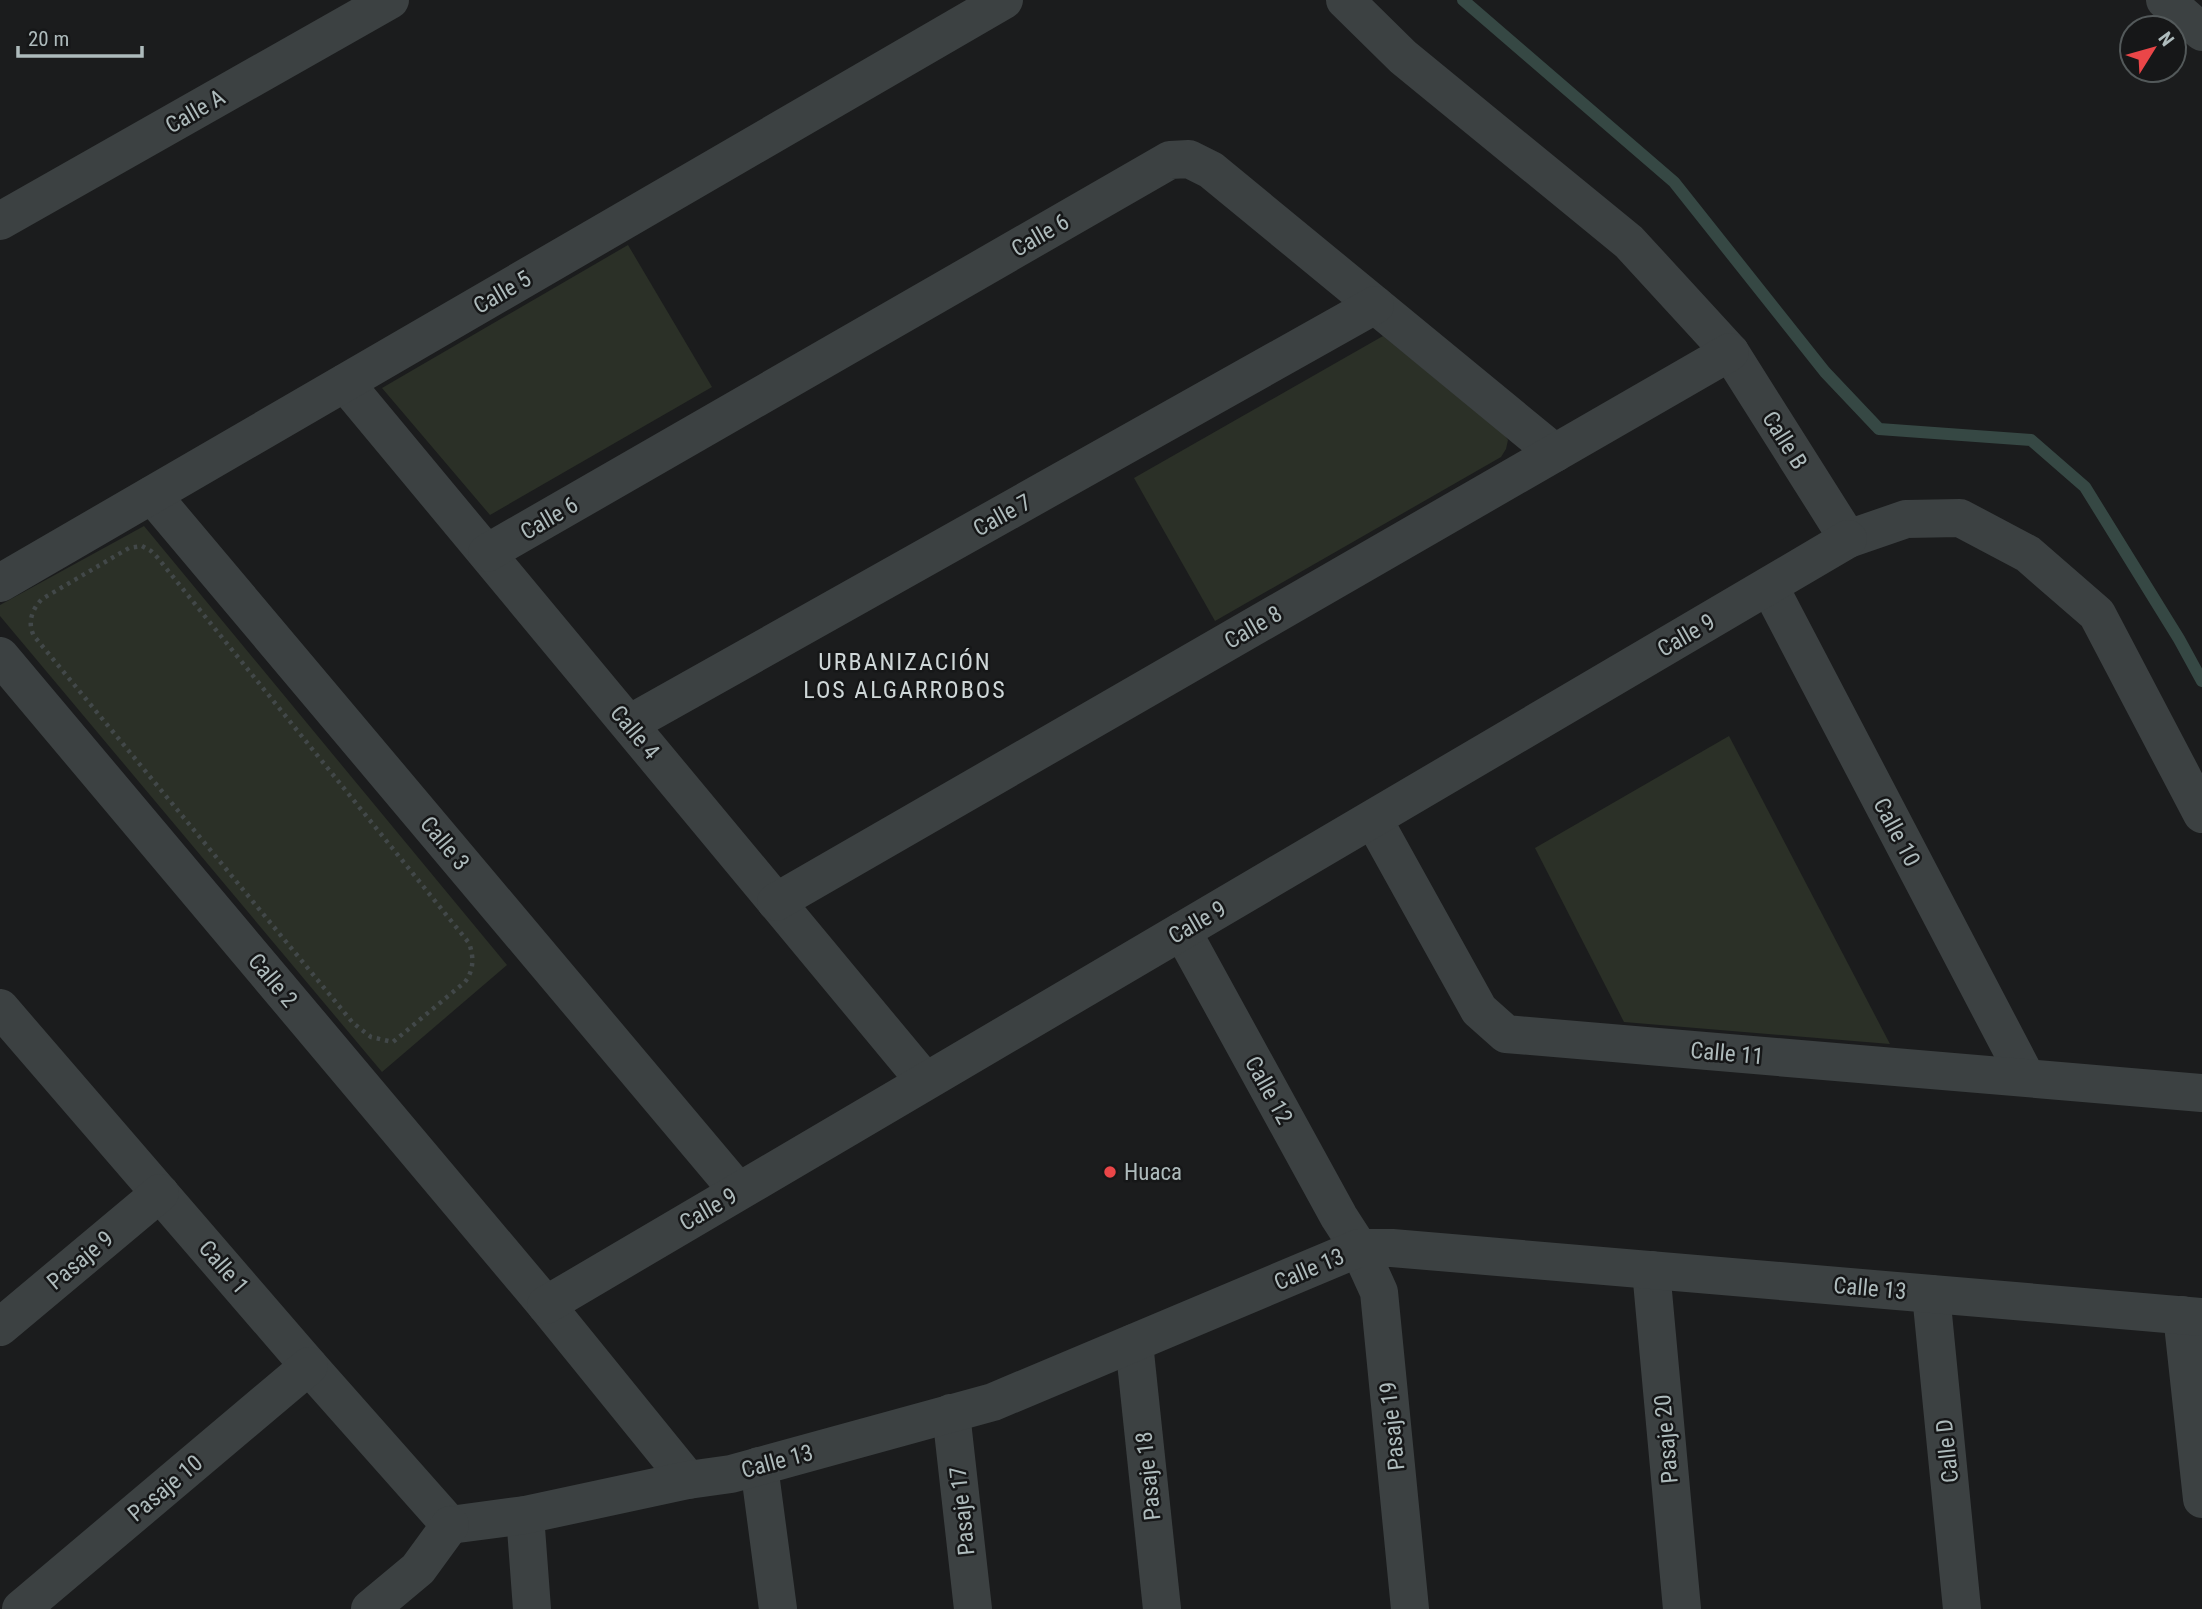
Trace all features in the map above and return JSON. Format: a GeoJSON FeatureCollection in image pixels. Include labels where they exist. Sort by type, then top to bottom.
{"type":"FeatureCollection","features":[{"type":"Feature","properties":{"kind":"street","name":"Calle A"},"geometry":{"type":"LineString","coordinates":[[0,221],[390,0]]}},
{"type":"Feature","properties":{"kind":"street","name":"Calle 5"},"geometry":{"type":"LineString","coordinates":[[0,583],[1004,0]]}},
{"type":"Feature","properties":{"kind":"street","name":"Calle B"},"geometry":{"type":"LineString","coordinates":[[1345,0],[1402,57],[1629,242],[1730,352],[1848,539]]}},
{"type":"Feature","properties":{"kind":"street"},"geometry":{"type":"LineString","coordinates":[[2165,0],[2202,32]]}},
{"type":"Feature","properties":{"kind":"street","name":"Calle 6"},"geometry":{"type":"LineString","coordinates":[[487,553],[1170,160],[1189,159],[1211,170],[1555,453]]}},
{"type":"Feature","properties":{"kind":"street","name":"Calle 7"},"geometry":{"type":"LineString","coordinates":[[629,724],[1375,305]]}},
{"type":"Feature","properties":{"kind":"street","name":"Calle 8"},"geometry":{"type":"LineString","coordinates":[[776,902],[1730,352]]}},
{"type":"Feature","properties":{"kind":"street","name":"Calle 4"},"geometry":{"type":"LineString","coordinates":[[345,383],[925,1082]]}},
{"type":"Feature","properties":{"kind":"street","name":"Calle 3"},"geometry":{"type":"LineString","coordinates":[[152,495],[738,1191]]}},
{"type":"Feature","properties":{"kind":"street"},"geometry":{"type":"LineString","coordinates":[[1848,539],[1906,519],[1960,518],[2028,554],[2097,614],[2202,814]]}},
{"type":"Feature","properties":{"kind":"street","name":"Calle 9"},"geometry":{"type":"LineString","coordinates":[[546,1305],[1848,539]]}},
{"type":"Feature","properties":{"kind":"street","name":"Calle 10"},"geometry":{"type":"LineString","coordinates":[[1769,586],[2026,1077]]}},
{"type":"Feature","properties":{"kind":"street","name":"Calle 2"},"geometry":{"type":"LineString","coordinates":[[0,656],[546,1305],[688,1480]]}},
{"type":"Feature","properties":{"kind":"street","name":"Calle 11"},"geometry":{"type":"LineString","coordinates":[[1373,819],[1479,1010],[1506,1034],[2202,1093]]}},
{"type":"Feature","properties":{"kind":"street","name":"Calle 12"},"geometry":{"type":"LineString","coordinates":[[1182,931],[1339,1217],[1359,1248]]}},
{"type":"Feature","properties":{"kind":"street","name":"Calle 1"},"geometry":{"type":"LineString","coordinates":[[3,1016],[450,1525]]}},
{"type":"Feature","properties":{"kind":"street","name":"Pasaje 9"},"geometry":{"type":"LineString","coordinates":[[0,1327],[160,1193]]}},
{"type":"Feature","properties":{"kind":"street","name":"Calle 13"},"geometry":{"type":"LineString","coordinates":[[450,1525],[525,1515],[688,1480],[731,1474],[993,1402],[1359,1248],[1392,1248],[2192,1316]]}},
{"type":"Feature","properties":{"kind":"street","name":"Pasaje 19"},"geometry":{"type":"LineString","coordinates":[[1359,1248],[1379,1292],[1410,1609]]}},
{"type":"Feature","properties":{"kind":"street","name":"Pasaje 20"},"geometry":{"type":"LineString","coordinates":[[1651,1270],[1682,1609]]}},
{"type":"Feature","properties":{"kind":"street","name":"Calle D"},"geometry":{"type":"LineString","coordinates":[[1931,1294],[1962,1609]]}},
{"type":"Feature","properties":{"kind":"street"},"geometry":{"type":"LineString","coordinates":[[2192,1316],[2202,1499]]}},
{"type":"Feature","properties":{"kind":"street","name":"Pasaje 18"},"geometry":{"type":"LineString","coordinates":[[1134,1343],[1162,1609]]}},
{"type":"Feature","properties":{"kind":"street","name":"Pasaje 10"},"geometry":{"type":"LineString","coordinates":[[21,1609],[309,1366]]}},
{"type":"Feature","properties":{"kind":"street","name":"Pasaje 17"},"geometry":{"type":"LineString","coordinates":[[951,1412],[973,1609]]}},
{"type":"Feature","properties":{"kind":"street"},"geometry":{"type":"LineString","coordinates":[[759,1466],[778,1609]]}},
{"type":"Feature","properties":{"kind":"street"},"geometry":{"type":"LineString","coordinates":[[525,1515],[532,1609]]}},
{"type":"Feature","properties":{"kind":"street"},"geometry":{"type":"LineString","coordinates":[[370,1609],[418,1569],[450,1525]]}},
{"type":"Feature","properties":{"kind":"path"},"geometry":{"type":"LineString","coordinates":[[142,546],[157,557],[470,943],[473,961],[466,982],[393,1042],[371,1038],[354,1023],[31,631],[31,618],[42,599],[129,548],[142,546]]}},
{"type":"Feature","properties":{"kind":"shaded area"},"geometry":{"type":"Polygon","coordinates":[[[628,245],[712,387],[490,515],[382,388],[628,245]]]}},
{"type":"Feature","properties":{"kind":"shaded area"},"geometry":{"type":"Polygon","coordinates":[[[1383,336],[1503,433],[1508,440],[1506,449],[1501,457],[1215,621],[1134,478],[1383,336]]]}},
{"type":"Feature","properties":{"kind":"shaded area"},"geometry":{"type":"Polygon","coordinates":[[[144,526],[507,965],[382,1072],[0,616],[0,605],[144,526]]]}},
{"type":"Feature","properties":{"kind":"shaded area"},"geometry":{"type":"Polygon","coordinates":[[[1729,736],[1890,1044],[1624,1022],[1535,848],[1729,736]]]}},
{"type":"Feature","properties":{"kind":"waterway"},"geometry":{"type":"LineString","coordinates":[[1463,0],[1674,182],[1825,372],[1879,429],[2031,440],[2085,487],[2202,681]]}},
{"type":"Feature","properties":{"kind":"place","name":"Huaca"},"geometry":{"type":"Point","coordinates":[1110,1172]}},
{"type":"Feature","properties":{"kind":"district","name":"URBANIZACIÓN LOS ALGARROBOS"},"geometry":{"type":"Point","coordinates":[905,676]}}]}
